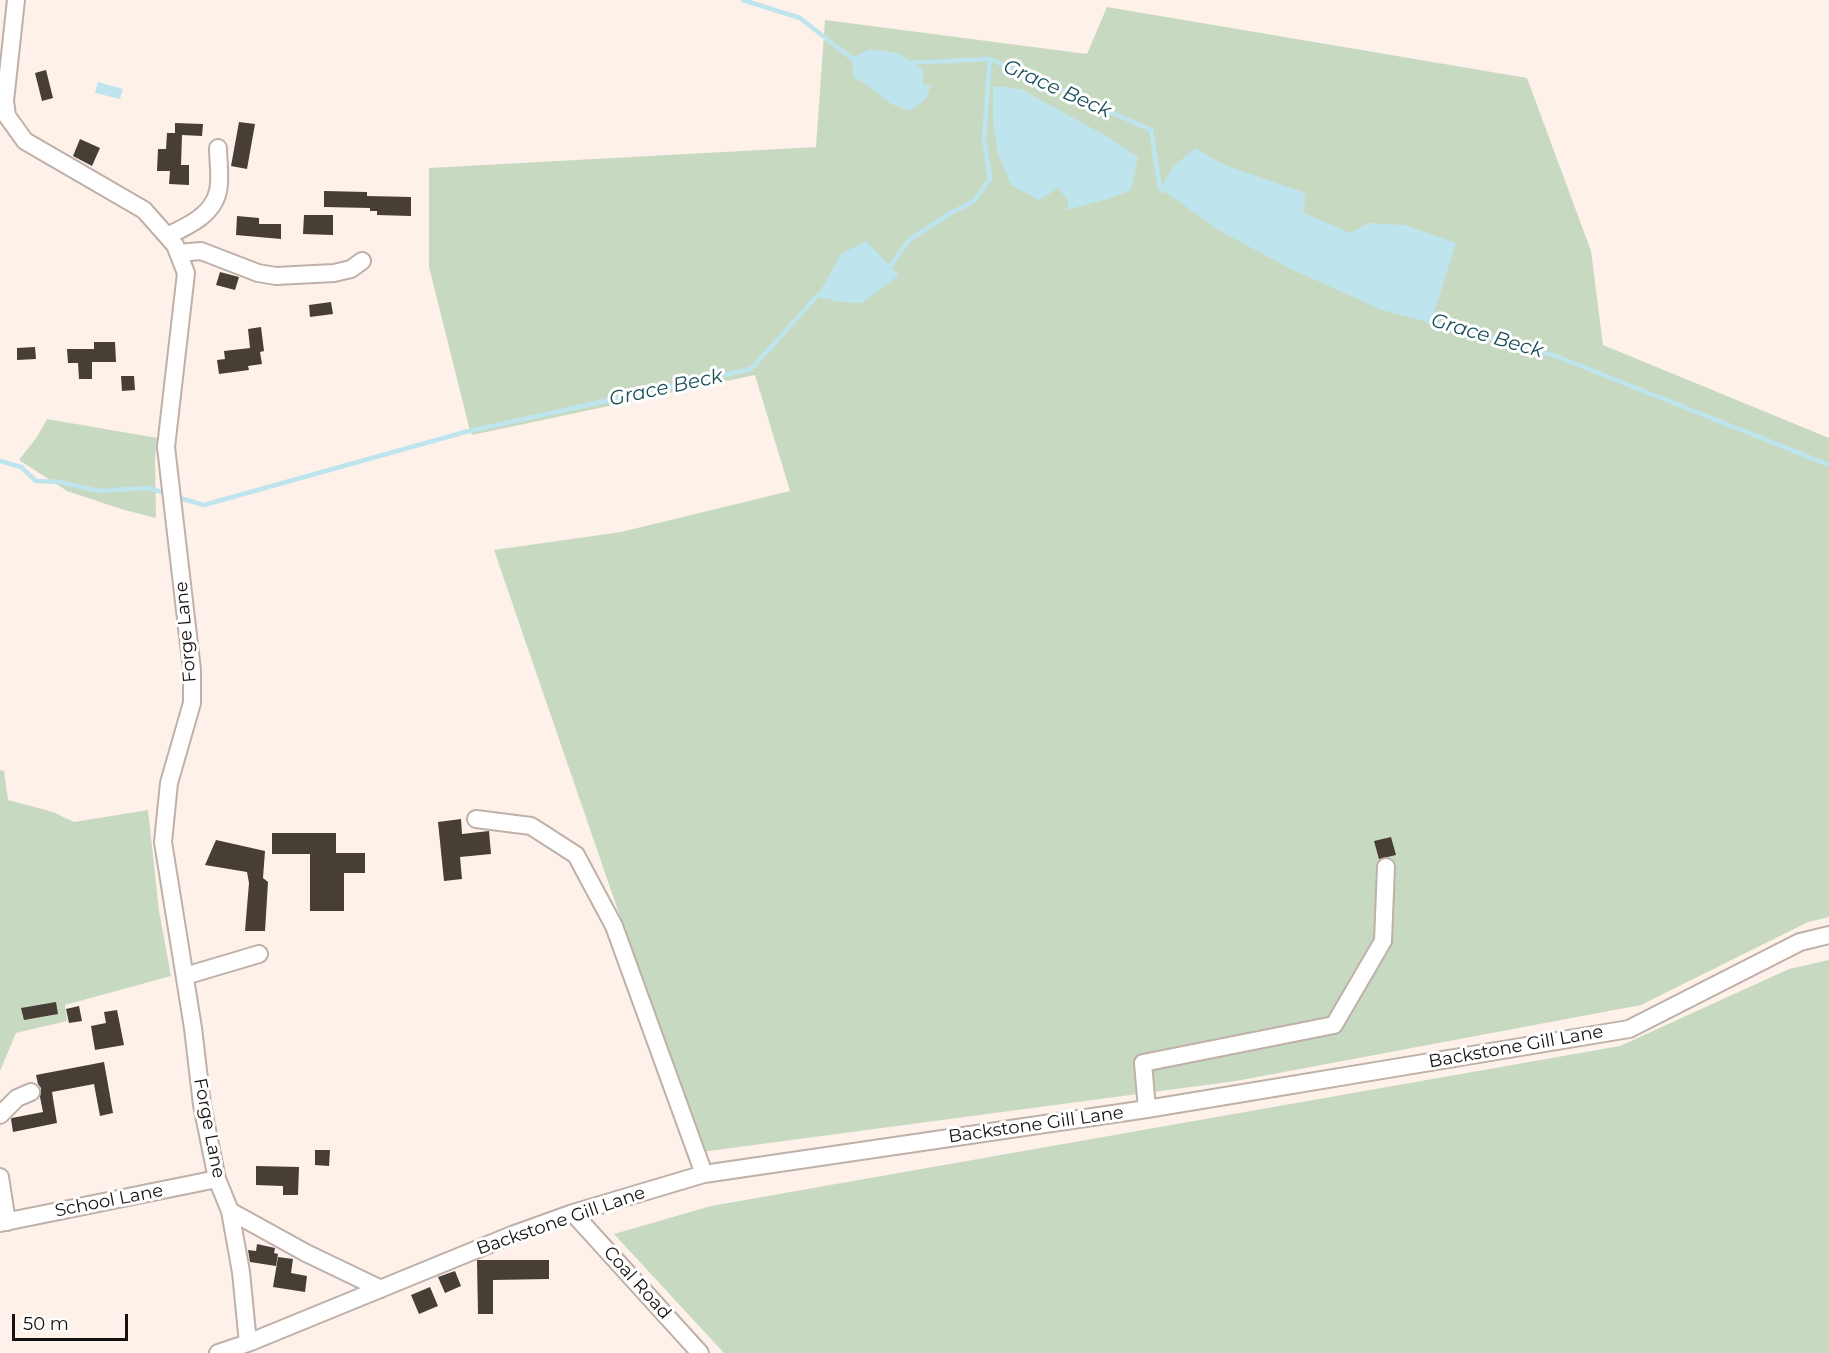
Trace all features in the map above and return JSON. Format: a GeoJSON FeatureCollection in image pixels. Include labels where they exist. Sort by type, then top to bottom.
{"type":"FeatureCollection","features":[{"type":"Feature","properties":{"kind":"street","name":"Forge Lane"},"geometry":{"type":"LineString","coordinates":[[16,0],[5,101],[7,116],[25,141],[144,210],[175,245],[186,273],[166,447],[192,670],[192,703],[169,783],[163,842],[193,1028],[202,1105],[217,1179],[230,1211],[241,1272],[248,1343]]}},
{"type":"Feature","properties":{"kind":"street"},"geometry":{"type":"LineString","coordinates":[[167,236],[192,224],[212,206],[219,190],[218,148]]}},
{"type":"Feature","properties":{"kind":"street"},"geometry":{"type":"LineString","coordinates":[[179,253],[201,251],[258,273],[276,276],[334,273],[351,269],[362,261]]}},
{"type":"Feature","properties":{"kind":"street"},"geometry":{"type":"LineString","coordinates":[[476,819],[531,826],[576,855],[614,926],[704,1174]]}},
{"type":"Feature","properties":{"kind":"street"},"geometry":{"type":"LineString","coordinates":[[1147,1109],[1143,1063],[1334,1025],[1383,941],[1386,867]]}},
{"type":"Feature","properties":{"kind":"street","name":"Backstone Gill Lane"},"geometry":{"type":"LineString","coordinates":[[218,1353],[248,1343],[512,1234],[573,1213],[704,1174],[1147,1109],[1629,1029],[1800,942],[1829,935]]}},
{"type":"Feature","properties":{"kind":"street"},"geometry":{"type":"LineString","coordinates":[[185,976],[259,954]]}},
{"type":"Feature","properties":{"kind":"street"},"geometry":{"type":"LineString","coordinates":[[0,1115],[17,1098],[31,1092]]}},
{"type":"Feature","properties":{"kind":"street"},"geometry":{"type":"LineString","coordinates":[[0,1177],[3,1222]]}},
{"type":"Feature","properties":{"kind":"street","name":"School Lane"},"geometry":{"type":"LineString","coordinates":[[3,1222],[217,1179]]}},
{"type":"Feature","properties":{"kind":"street"},"geometry":{"type":"LineString","coordinates":[[230,1211],[306,1253],[381,1289]]}},
{"type":"Feature","properties":{"kind":"street","name":"Coal Road"},"geometry":{"type":"LineString","coordinates":[[573,1213],[700,1353]]}},
{"type":"Feature","properties":{"kind":"green space"},"geometry":{"type":"Polygon","coordinates":[[[1107,7],[1527,78],[1591,251],[1603,345],[1829,438],[1829,917],[1808,922],[1641,1005],[1236,1081],[701,1152],[494,550],[621,532],[790,491],[755,375],[472,435],[429,267],[429,168],[816,147],[825,20],[1087,54],[1107,7]]]}},
{"type":"Feature","properties":{"kind":"green space"},"geometry":{"type":"Polygon","coordinates":[[[47,419],[157,438],[156,518],[67,491],[19,460],[37,437],[47,419]]]}},
{"type":"Feature","properties":{"kind":"green space"},"geometry":{"type":"Polygon","coordinates":[[[0,770],[4,771],[8,800],[53,812],[74,822],[148,810],[159,911],[171,976],[65,1005],[67,1021],[16,1033],[0,1071],[0,770]]]}},
{"type":"Feature","properties":{"kind":"green space"},"geometry":{"type":"Polygon","coordinates":[[[1829,960],[1829,1353],[724,1353],[614,1234],[711,1206],[1620,1046],[1789,969],[1829,960]]]}},
{"type":"Feature","properties":{"kind":"water"},"geometry":{"type":"Polygon","coordinates":[[[870,49],[897,53],[923,69],[923,84],[931,86],[925,100],[910,111],[891,104],[863,82],[854,78],[851,58],[870,49]]]}},
{"type":"Feature","properties":{"kind":"water"},"geometry":{"type":"Polygon","coordinates":[[[98,82],[123,89],[120,99],[95,93],[98,82]]]}},
{"type":"Feature","properties":{"kind":"water"},"geometry":{"type":"Polygon","coordinates":[[[993,86],[1021,89],[1108,137],[1138,157],[1131,190],[1067,210],[1068,200],[1058,188],[1039,200],[1011,185],[998,154],[993,122],[993,86]]]}},
{"type":"Feature","properties":{"kind":"water"},"geometry":{"type":"Polygon","coordinates":[[[1195,148],[1225,165],[1305,193],[1304,213],[1350,233],[1368,223],[1405,225],[1456,243],[1431,323],[1382,310],[1289,268],[1220,231],[1160,188],[1173,167],[1195,148]]]}},
{"type":"Feature","properties":{"kind":"water"},"geometry":{"type":"Polygon","coordinates":[[[866,241],[899,275],[862,303],[841,302],[819,297],[818,295],[841,254],[866,241]]]}},
{"type":"Feature","properties":{"kind":"building"},"geometry":{"type":"Polygon","coordinates":[[[46,70],[53,98],[42,101],[35,73],[46,70]]]}},
{"type":"Feature","properties":{"kind":"building"},"geometry":{"type":"Polygon","coordinates":[[[239,122],[255,124],[247,169],[231,166],[239,122]]]}},
{"type":"Feature","properties":{"kind":"building"},"geometry":{"type":"Polygon","coordinates":[[[175,123],[203,124],[202,136],[182,135],[181,165],[189,165],[189,185],[169,184],[170,171],[157,171],[158,149],[166,149],[167,133],[175,133],[175,123]]]}},
{"type":"Feature","properties":{"kind":"building"},"geometry":{"type":"Polygon","coordinates":[[[80,139],[100,148],[92,166],[73,156],[80,139]]]}},
{"type":"Feature","properties":{"kind":"building"},"geometry":{"type":"Polygon","coordinates":[[[324,191],[367,192],[367,196],[411,197],[411,216],[377,215],[377,211],[370,211],[370,208],[324,207],[324,191]]]}},
{"type":"Feature","properties":{"kind":"building"},"geometry":{"type":"Polygon","coordinates":[[[304,215],[333,215],[333,235],[303,234],[304,215]]]}},
{"type":"Feature","properties":{"kind":"building"},"geometry":{"type":"Polygon","coordinates":[[[237,216],[259,218],[259,224],[281,224],[281,239],[236,235],[237,216]]]}},
{"type":"Feature","properties":{"kind":"building"},"geometry":{"type":"Polygon","coordinates":[[[220,272],[239,277],[235,290],[216,285],[220,272]]]}},
{"type":"Feature","properties":{"kind":"building"},"geometry":{"type":"Polygon","coordinates":[[[331,302],[333,314],[310,317],[309,305],[331,302]]]}},
{"type":"Feature","properties":{"kind":"building"},"geometry":{"type":"Polygon","coordinates":[[[261,327],[264,351],[260,352],[262,364],[248,366],[249,370],[219,374],[217,360],[225,359],[224,351],[250,348],[248,329],[261,327]]]}},
{"type":"Feature","properties":{"kind":"building"},"geometry":{"type":"Polygon","coordinates":[[[94,342],[115,342],[116,362],[92,362],[92,379],[79,379],[78,363],[68,363],[67,349],[94,349],[94,342]]]}},
{"type":"Feature","properties":{"kind":"building"},"geometry":{"type":"Polygon","coordinates":[[[35,347],[36,359],[17,360],[17,348],[35,347]]]}},
{"type":"Feature","properties":{"kind":"building"},"geometry":{"type":"Polygon","coordinates":[[[121,376],[134,376],[135,390],[122,391],[121,376]]]}},
{"type":"Feature","properties":{"kind":"building"},"geometry":{"type":"Polygon","coordinates":[[[461,819],[462,834],[489,831],[491,854],[460,857],[462,879],[444,881],[438,822],[461,819]]]}},
{"type":"Feature","properties":{"kind":"building"},"geometry":{"type":"Polygon","coordinates":[[[272,833],[336,833],[336,853],[365,853],[365,873],[344,873],[344,911],[310,911],[310,854],[272,854],[272,833]]]}},
{"type":"Feature","properties":{"kind":"building"},"geometry":{"type":"Polygon","coordinates":[[[1391,837],[1396,855],[1379,859],[1374,841],[1391,837]]]}},
{"type":"Feature","properties":{"kind":"building"},"geometry":{"type":"Polygon","coordinates":[[[216,840],[265,851],[263,878],[268,882],[265,931],[245,931],[249,883],[247,872],[205,865],[216,840]]]}},
{"type":"Feature","properties":{"kind":"building"},"geometry":{"type":"Polygon","coordinates":[[[56,1002],[58,1014],[24,1020],[21,1008],[56,1002]]]}},
{"type":"Feature","properties":{"kind":"building"},"geometry":{"type":"Polygon","coordinates":[[[79,1006],[82,1021],[69,1023],[66,1009],[79,1006]]]}},
{"type":"Feature","properties":{"kind":"building"},"geometry":{"type":"Polygon","coordinates":[[[117,1010],[124,1045],[95,1050],[91,1026],[106,1023],[104,1012],[117,1010]]]}},
{"type":"Feature","properties":{"kind":"building"},"geometry":{"type":"Polygon","coordinates":[[[104,1062],[113,1113],[100,1116],[94,1084],[52,1092],[57,1123],[13,1132],[12,1118],[43,1112],[41,1088],[36,1075],[104,1062]]]}},
{"type":"Feature","properties":{"kind":"building"},"geometry":{"type":"Polygon","coordinates":[[[315,1150],[330,1150],[329,1166],[315,1165],[315,1150]]]}},
{"type":"Feature","properties":{"kind":"building"},"geometry":{"type":"Polygon","coordinates":[[[256,1166],[299,1167],[298,1195],[283,1195],[283,1186],[256,1185],[256,1166]]]}},
{"type":"Feature","properties":{"kind":"building"},"geometry":{"type":"Polygon","coordinates":[[[257,1244],[275,1248],[274,1253],[278,1254],[276,1266],[250,1262],[248,1250],[256,1251],[257,1244]]]}},
{"type":"Feature","properties":{"kind":"building"},"geometry":{"type":"Polygon","coordinates":[[[278,1257],[293,1259],[291,1273],[307,1276],[305,1292],[273,1287],[278,1257]]]}},
{"type":"Feature","properties":{"kind":"building"},"geometry":{"type":"Polygon","coordinates":[[[477,1260],[549,1260],[549,1279],[493,1280],[493,1314],[478,1314],[477,1260]]]}},
{"type":"Feature","properties":{"kind":"building"},"geometry":{"type":"Polygon","coordinates":[[[455,1271],[461,1286],[445,1293],[438,1277],[455,1271]]]}},
{"type":"Feature","properties":{"kind":"building"},"geometry":{"type":"Polygon","coordinates":[[[430,1287],[438,1306],[419,1314],[411,1295],[430,1287]]]}},
{"type":"Feature","properties":{"kind":"waterway"},"geometry":{"type":"LineString","coordinates":[[743,0],[800,18],[851,58],[856,59]]}},
{"type":"Feature","properties":{"kind":"waterway","name":"Grace Beck"},"geometry":{"type":"LineString","coordinates":[[906,63],[990,59],[1151,130],[1160,188],[1165,191]]}},
{"type":"Feature","properties":{"kind":"waterway","name":"Grace Beck"},"geometry":{"type":"LineString","coordinates":[[888,267],[909,240],[974,201],[990,179],[984,139],[990,59]]}},
{"type":"Feature","properties":{"kind":"waterway","name":"Grace Beck"},"geometry":{"type":"LineString","coordinates":[[176,497],[204,505],[465,432],[751,369],[821,293]]}},
{"type":"Feature","properties":{"kind":"waterway","name":"Grace Beck"},"geometry":{"type":"LineString","coordinates":[[1428,321],[1556,356],[1829,465]]}},
{"type":"Feature","properties":{"kind":"waterway","name":"Grace Beck"},"geometry":{"type":"LineString","coordinates":[[0,461],[21,467],[36,481],[60,482],[98,491],[148,488],[168,494]]}}]}
